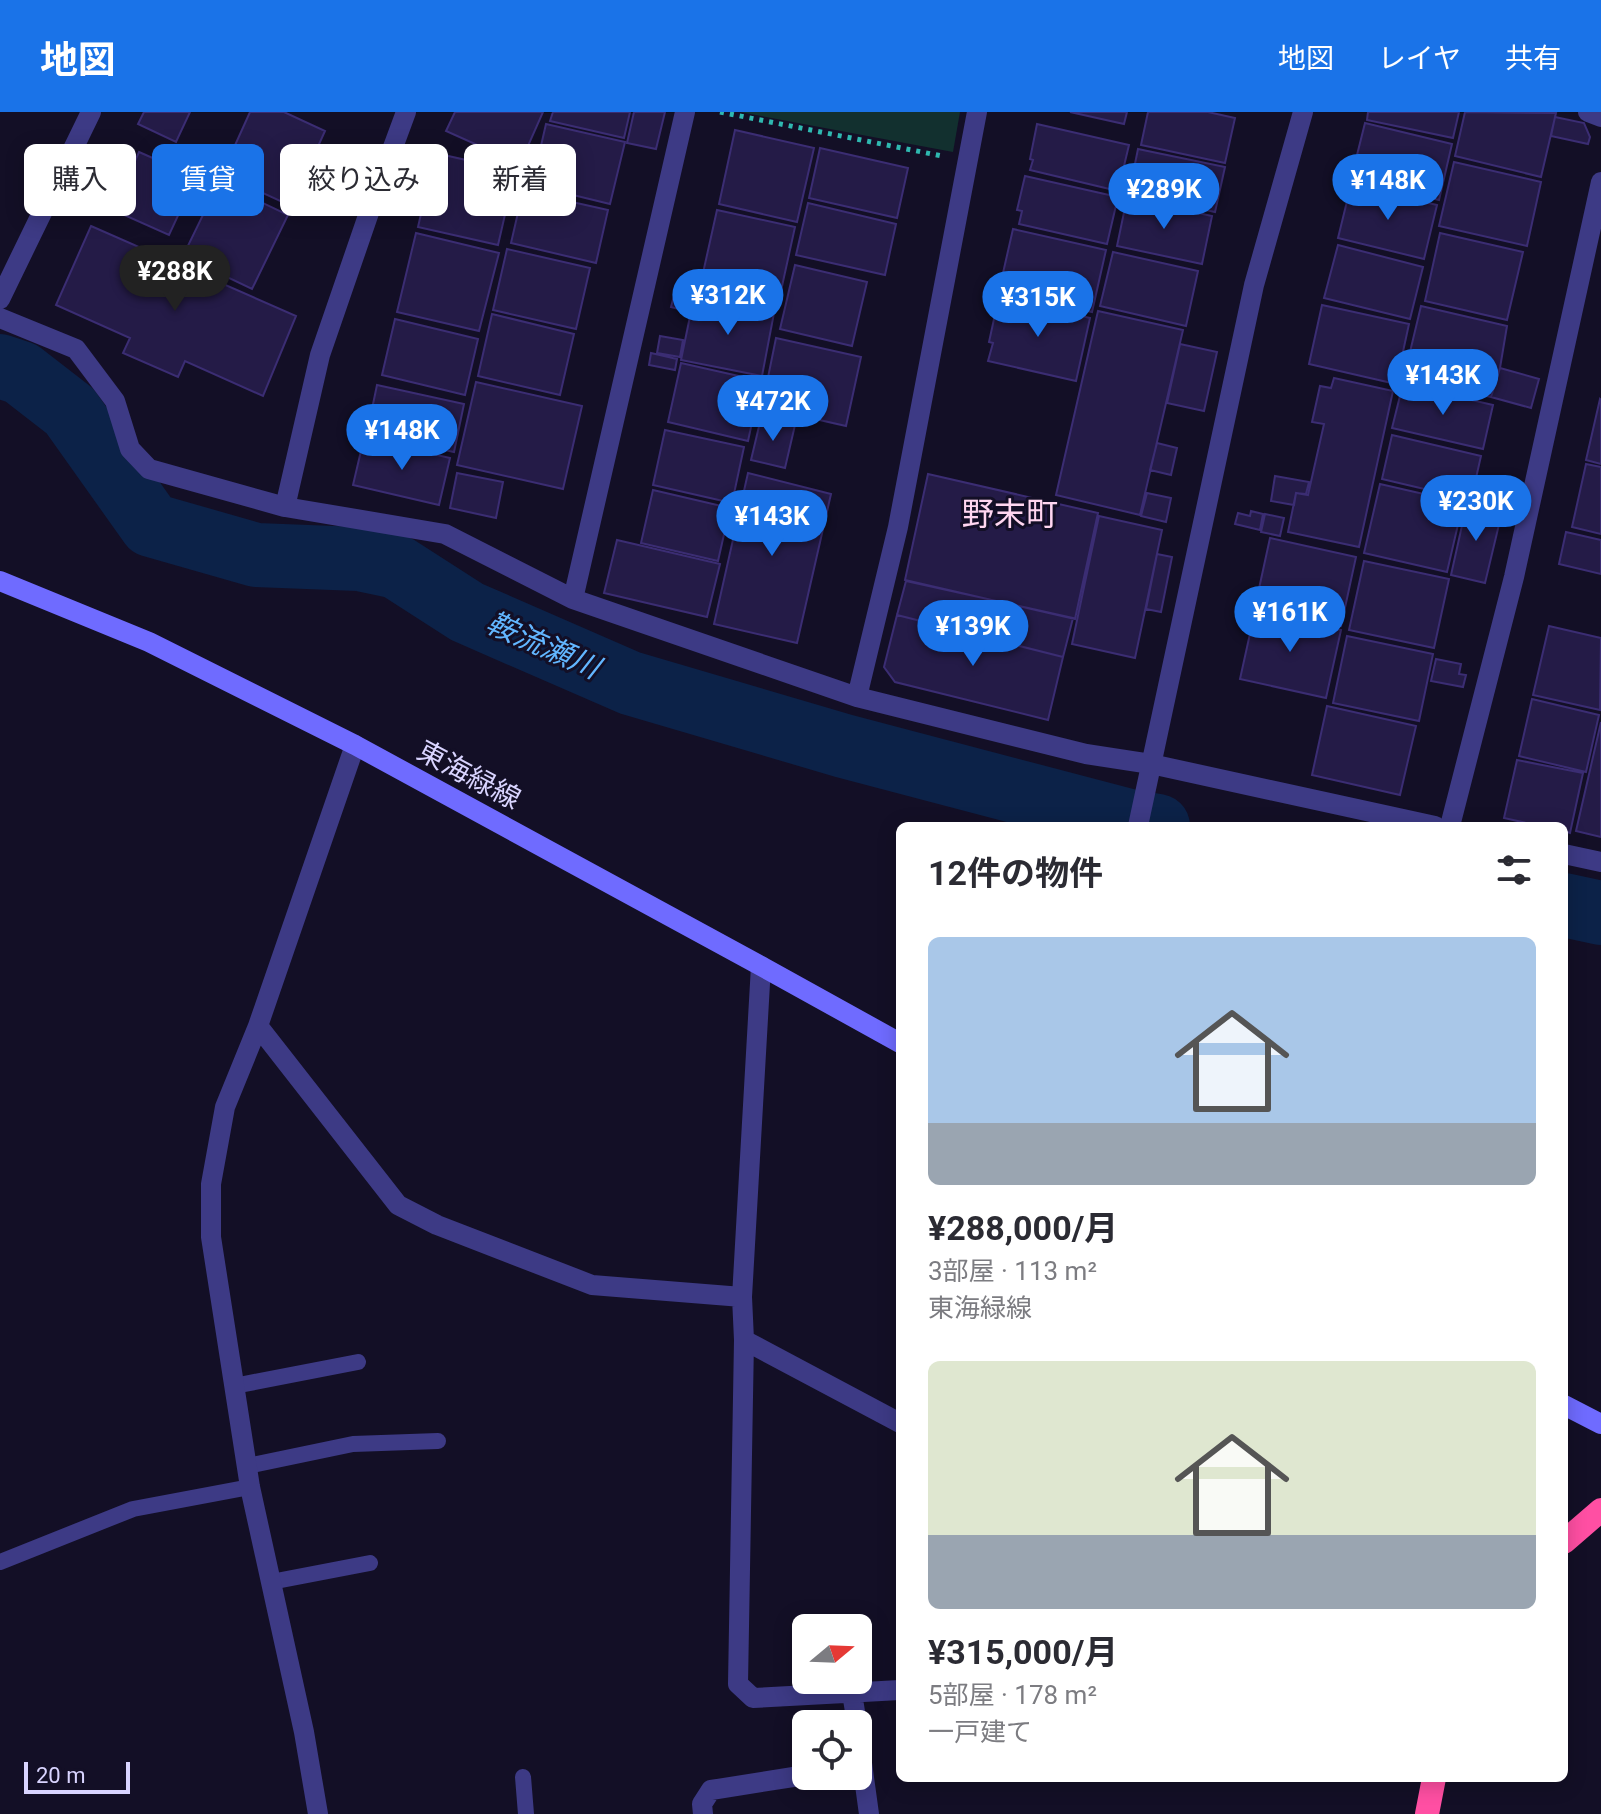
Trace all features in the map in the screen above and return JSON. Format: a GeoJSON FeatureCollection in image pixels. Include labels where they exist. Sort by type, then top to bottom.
{"type":"FeatureCollection","features":[{"type":"Feature","properties":{"kind":"highway"},"geometry":{"type":"LineString","coordinates":[[1568,1539],[1601,1510]]}},
{"type":"Feature","properties":{"kind":"highway"},"geometry":{"type":"LineString","coordinates":[[1427,1814],[1433,1782]]}},
{"type":"Feature","properties":{"kind":"main road","name":"東海緑線"},"geometry":{"type":"LineString","coordinates":[[0,581],[149,642],[355,745],[896,1041]]}},
{"type":"Feature","properties":{"kind":"main road"},"geometry":{"type":"LineString","coordinates":[[1568,1407],[1601,1424]]}},
{"type":"Feature","properties":{"kind":"street"},"geometry":{"type":"LineString","coordinates":[[0,299],[91,112]]}},
{"type":"Feature","properties":{"kind":"street"},"geometry":{"type":"LineString","coordinates":[[285,507],[320,355],[406,112]]}},
{"type":"Feature","properties":{"kind":"street"},"geometry":{"type":"LineString","coordinates":[[573,599],[685,112]]}},
{"type":"Feature","properties":{"kind":"street"},"geometry":{"type":"LineString","coordinates":[[857,697],[898,527],[977,112]]}},
{"type":"Feature","properties":{"kind":"street"},"geometry":{"type":"LineString","coordinates":[[1139,822],[1254,285],[1303,112]]}},
{"type":"Feature","properties":{"kind":"street"},"geometry":{"type":"LineString","coordinates":[[1588,112],[1601,117]]}},
{"type":"Feature","properties":{"kind":"street"},"geometry":{"type":"LineString","coordinates":[[1451,822],[1514,577],[1601,182]]}},
{"type":"Feature","properties":{"kind":"street"},"geometry":{"type":"LineString","coordinates":[[0,318],[76,349],[115,401],[130,449],[149,469],[285,507],[445,534],[573,599],[857,697],[1086,754],[1151,764],[1417,822]]}},
{"type":"Feature","properties":{"kind":"street"},"geometry":{"type":"LineString","coordinates":[[318,1814],[304,1732],[250,1487],[211,1237],[211,1184],[225,1107],[258,1026],[355,745]]}},
{"type":"Feature","properties":{"kind":"street"},"geometry":{"type":"LineString","coordinates":[[1568,855],[1601,862]]}},
{"type":"Feature","properties":{"kind":"street"},"geometry":{"type":"LineString","coordinates":[[761,966],[742,1297],[744,1340],[738,1684],[753,1698],[832,1694]]}},
{"type":"Feature","properties":{"kind":"street"},"geometry":{"type":"LineString","coordinates":[[258,1026],[398,1205],[437,1225],[592,1285],[742,1297]]}},
{"type":"Feature","properties":{"kind":"street"},"geometry":{"type":"LineString","coordinates":[[744,1340],[896,1421]]}},
{"type":"Feature","properties":{"kind":"street"},"geometry":{"type":"LineString","coordinates":[[872,1692],[896,1690]]}},
{"type":"Feature","properties":{"kind":"street"},"geometry":{"type":"LineString","coordinates":[[703,1814],[702,1804],[711,1790],[792,1777]]}},
{"type":"Feature","properties":{"kind":"street"},"geometry":{"type":"LineString","coordinates":[[864,1790],[869,1814]]}},
{"type":"Feature","properties":{"kind":"lane"},"geometry":{"type":"LineString","coordinates":[[234,1386],[358,1362]]}},
{"type":"Feature","properties":{"kind":"lane"},"geometry":{"type":"LineString","coordinates":[[247,1466],[353,1444],[438,1441]]}},
{"type":"Feature","properties":{"kind":"lane"},"geometry":{"type":"LineString","coordinates":[[0,1562],[133,1509],[250,1487]]}},
{"type":"Feature","properties":{"kind":"lane"},"geometry":{"type":"LineString","coordinates":[[271,1582],[370,1563]]}},
{"type":"Feature","properties":{"kind":"lane"},"geometry":{"type":"LineString","coordinates":[[523,1777],[526,1814]]}},
{"type":"Feature","properties":{"kind":"path"},"geometry":{"type":"LineString","coordinates":[[720,112],[967,161]]}},
{"type":"Feature","properties":{"kind":"green space"},"geometry":{"type":"Polygon","coordinates":[[[740,112],[960,112],[953,152],[740,112]]]}},
{"type":"Feature","properties":{"kind":"building"},"geometry":{"type":"Polygon","coordinates":[[[144,112],[190,112],[176,142],[138,124],[144,112]]]}},
{"type":"Feature","properties":{"kind":"building"},"geometry":{"type":"Polygon","coordinates":[[[250,112],[284,112],[325,131],[319,144],[280,144],[280,201],[264,193],[264,144],[236,144],[250,112]]]}},
{"type":"Feature","properties":{"kind":"building"},"geometry":{"type":"Polygon","coordinates":[[[455,112],[543,112],[529,144],[475,144],[446,131],[455,112]]]}},
{"type":"Feature","properties":{"kind":"building"},"geometry":{"type":"Polygon","coordinates":[[[553,112],[630,112],[624,138],[550,121],[553,112]]]}},
{"type":"Feature","properties":{"kind":"building"},"geometry":{"type":"Polygon","coordinates":[[[634,112],[665,112],[656,149],[627,143],[634,112]]]}},
{"type":"Feature","properties":{"kind":"building"},"geometry":{"type":"Polygon","coordinates":[[[1070,112],[1127,112],[1124,124],[1070,112]]]}},
{"type":"Feature","properties":{"kind":"building"},"geometry":{"type":"Polygon","coordinates":[[[1148,112],[1208,112],[1235,118],[1225,163],[1141,145],[1148,112]]]}},
{"type":"Feature","properties":{"kind":"building"},"geometry":{"type":"Polygon","coordinates":[[[1368,112],[1459,112],[1453,138],[1367,120],[1368,112]]]}},
{"type":"Feature","properties":{"kind":"building"},"geometry":{"type":"Polygon","coordinates":[[[1465,112],[1556,113],[1541,177],[1455,156],[1465,112]]]}},
{"type":"Feature","properties":{"kind":"building"},"geometry":{"type":"Polygon","coordinates":[[[1555,117],[1584,123],[1590,137],[1588,144],[1551,136],[1555,117]]]}},
{"type":"Feature","properties":{"kind":"building"},"geometry":{"type":"Polygon","coordinates":[[[1365,123],[1452,144],[1439,200],[1351,179],[1365,123]]]}},
{"type":"Feature","properties":{"kind":"building"},"geometry":{"type":"Polygon","coordinates":[[[546,124],[625,142],[610,204],[576,196],[576,144],[541,144],[546,124]]]}},
{"type":"Feature","properties":{"kind":"building"},"geometry":{"type":"Polygon","coordinates":[[[1037,124],[1129,145],[1118,191],[1030,170],[1037,124]]]}},
{"type":"Feature","properties":{"kind":"building"},"geometry":{"type":"Polygon","coordinates":[[[735,130],[814,148],[797,222],[719,204],[735,130]]]}},
{"type":"Feature","properties":{"kind":"building"},"geometry":{"type":"Polygon","coordinates":[[[820,148],[908,168],[897,218],[809,198],[820,148]]]}},
{"type":"Feature","properties":{"kind":"building"},"geometry":{"type":"Polygon","coordinates":[[[1138,149],[1225,167],[1215,212],[1129,193],[1138,149]]]}},
{"type":"Feature","properties":{"kind":"building"},"geometry":{"type":"Polygon","coordinates":[[[139,152],[152,158],[152,216],[178,216],[169,235],[126,216],[136,216],[136,159],[139,152]]]}},
{"type":"Feature","properties":{"kind":"building"},"geometry":{"type":"Polygon","coordinates":[[[448,156],[464,160],[464,216],[505,216],[498,245],[418,227],[421,216],[448,216],[448,156]]]}},
{"type":"Feature","properties":{"kind":"building"},"geometry":{"type":"Polygon","coordinates":[[[1454,162],[1541,182],[1527,246],[1439,226],[1454,162]]]}},
{"type":"Feature","properties":{"kind":"building"},"geometry":{"type":"Polygon","coordinates":[[[1025,176],[1118,197],[1107,244],[1019,224],[1022,211],[1017,210],[1025,176]]]}},
{"type":"Feature","properties":{"kind":"building"},"geometry":{"type":"Polygon","coordinates":[[[1351,185],[1437,205],[1424,259],[1338,238],[1351,185]]]}},
{"type":"Feature","properties":{"kind":"building"},"geometry":{"type":"Polygon","coordinates":[[[1127,198],[1212,216],[1202,264],[1117,246],[1127,198]]]}},
{"type":"Feature","properties":{"kind":"building"},"geometry":{"type":"Polygon","coordinates":[[[576,203],[608,210],[596,263],[511,243],[517,216],[576,216],[576,203]]]}},
{"type":"Feature","properties":{"kind":"building"},"geometry":{"type":"Polygon","coordinates":[[[808,203],[896,224],[885,275],[796,255],[808,203]]]}},
{"type":"Feature","properties":{"kind":"building"},"geometry":{"type":"Polygon","coordinates":[[[264,204],[280,211],[280,216],[288,216],[252,289],[183,256],[202,216],[264,216],[264,204]]]}},
{"type":"Feature","properties":{"kind":"building"},"geometry":{"type":"Polygon","coordinates":[[[717,210],[795,227],[777,309],[699,291],[717,210]]]}},
{"type":"Feature","properties":{"kind":"building"},"geometry":{"type":"Polygon","coordinates":[[[91,226],[296,316],[263,396],[185,361],[178,377],[123,353],[130,338],[56,305],[91,226]]]}},
{"type":"Feature","properties":{"kind":"building"},"geometry":{"type":"Polygon","coordinates":[[[1013,229],[1106,250],[1092,312],[1006,293],[1010,275],[1003,273],[1013,229]]]}},
{"type":"Feature","properties":{"kind":"building"},"geometry":{"type":"Polygon","coordinates":[[[416,233],[499,253],[479,331],[397,312],[416,233]]]}},
{"type":"Feature","properties":{"kind":"building"},"geometry":{"type":"Polygon","coordinates":[[[1440,233],[1523,252],[1507,320],[1425,301],[1440,233]]]}},
{"type":"Feature","properties":{"kind":"building"},"geometry":{"type":"Polygon","coordinates":[[[1338,245],[1423,267],[1410,319],[1324,298],[1338,245]]]}},
{"type":"Feature","properties":{"kind":"building"},"geometry":{"type":"Polygon","coordinates":[[[507,249],[590,268],[576,329],[493,310],[507,249]]]}},
{"type":"Feature","properties":{"kind":"building"},"geometry":{"type":"Polygon","coordinates":[[[1113,252],[1198,271],[1186,326],[1100,306],[1113,252]]]}},
{"type":"Feature","properties":{"kind":"building"},"geometry":{"type":"Polygon","coordinates":[[[795,265],[867,282],[852,346],[780,329],[795,265]]]}},
{"type":"Feature","properties":{"kind":"building"},"geometry":{"type":"Polygon","coordinates":[[[675,292],[691,297],[687,311],[671,307],[675,292]]]}},
{"type":"Feature","properties":{"kind":"building"},"geometry":{"type":"Polygon","coordinates":[[[999,296],[1090,318],[1076,381],[988,361],[999,296]]]}},
{"type":"Feature","properties":{"kind":"building"},"geometry":{"type":"Polygon","coordinates":[[[694,297],[774,313],[762,376],[681,360],[694,297]]]}},
{"type":"Feature","properties":{"kind":"building"},"geometry":{"type":"Polygon","coordinates":[[[1322,305],[1409,324],[1396,384],[1309,364],[1322,305]]]}},
{"type":"Feature","properties":{"kind":"building"},"geometry":{"type":"Polygon","coordinates":[[[1421,306],[1507,326],[1500,368],[1491,397],[1404,377],[1421,306]]]}},
{"type":"Feature","properties":{"kind":"building"},"geometry":{"type":"Polygon","coordinates":[[[1098,311],[1183,330],[1140,515],[1056,495],[1098,311]]]}},
{"type":"Feature","properties":{"kind":"building"},"geometry":{"type":"Polygon","coordinates":[[[492,314],[574,334],[560,395],[478,376],[492,314]]]}},
{"type":"Feature","properties":{"kind":"building"},"geometry":{"type":"Polygon","coordinates":[[[395,319],[478,339],[465,395],[382,375],[395,319]]]}},
{"type":"Feature","properties":{"kind":"building"},"geometry":{"type":"Polygon","coordinates":[[[660,336],[683,340],[680,357],[657,353],[660,336]]]}},
{"type":"Feature","properties":{"kind":"building"},"geometry":{"type":"Polygon","coordinates":[[[776,338],[861,357],[846,426],[762,407],[776,338]]]}},
{"type":"Feature","properties":{"kind":"building"},"geometry":{"type":"Polygon","coordinates":[[[1180,344],[1217,352],[1204,411],[1167,403],[1180,344]]]}},
{"type":"Feature","properties":{"kind":"building"},"geometry":{"type":"Polygon","coordinates":[[[651,353],[677,359],[675,370],[649,365],[651,353]]]}},
{"type":"Feature","properties":{"kind":"building"},"geometry":{"type":"Polygon","coordinates":[[[681,363],[761,381],[748,441],[668,422],[681,363]]]}},
{"type":"Feature","properties":{"kind":"building"},"geometry":{"type":"Polygon","coordinates":[[[1500,368],[1539,379],[1531,408],[1491,397],[1500,368]]]}},
{"type":"Feature","properties":{"kind":"building"},"geometry":{"type":"Polygon","coordinates":[[[1334,378],[1393,391],[1359,547],[1288,532],[1296,493],[1308,495],[1324,424],[1312,422],[1320,386],[1331,388],[1334,378]]]}},
{"type":"Feature","properties":{"kind":"building"},"geometry":{"type":"Polygon","coordinates":[[[476,382],[582,406],[563,489],[457,465],[476,382]]]}},
{"type":"Feature","properties":{"kind":"building"},"geometry":{"type":"Polygon","coordinates":[[[1403,384],[1493,405],[1483,449],[1392,428],[1403,384]]]}},
{"type":"Feature","properties":{"kind":"building"},"geometry":{"type":"Polygon","coordinates":[[[377,385],[464,404],[454,452],[367,433],[377,385]]]}},
{"type":"Feature","properties":{"kind":"building"},"geometry":{"type":"Polygon","coordinates":[[[1601,400],[1601,464],[1586,460],[1601,400]]]}},
{"type":"Feature","properties":{"kind":"building"},"geometry":{"type":"Polygon","coordinates":[[[761,418],[795,425],[785,468],[751,460],[761,418]]]}},
{"type":"Feature","properties":{"kind":"building"},"geometry":{"type":"Polygon","coordinates":[[[665,430],[744,447],[732,503],[653,485],[665,430]]]}},
{"type":"Feature","properties":{"kind":"building"},"geometry":{"type":"Polygon","coordinates":[[[1392,435],[1481,456],[1471,500],[1382,479],[1392,435]]]}},
{"type":"Feature","properties":{"kind":"building"},"geometry":{"type":"Polygon","coordinates":[[[364,438],[450,458],[439,505],[353,485],[364,438]]]}},
{"type":"Feature","properties":{"kind":"building"},"geometry":{"type":"Polygon","coordinates":[[[1157,443],[1177,448],[1171,475],[1150,470],[1157,443]]]}},
{"type":"Feature","properties":{"kind":"building"},"geometry":{"type":"Polygon","coordinates":[[[1586,464],[1601,467],[1601,534],[1572,527],[1586,464]]]}},
{"type":"Feature","properties":{"kind":"building"},"geometry":{"type":"Polygon","coordinates":[[[457,473],[503,482],[496,518],[450,508],[457,473]]]}},
{"type":"Feature","properties":{"kind":"building"},"geometry":{"type":"Polygon","coordinates":[[[748,473],[831,494],[797,643],[714,624],[748,473]]]}},
{"type":"Feature","properties":{"kind":"building"},"geometry":{"type":"Polygon","coordinates":[[[928,474],[1098,513],[1075,619],[905,580],[928,474]]]}},
{"type":"Feature","properties":{"kind":"building"},"geometry":{"type":"Polygon","coordinates":[[[1275,476],[1309,482],[1306,494],[1296,493],[1294,505],[1271,501],[1275,476]]]}},
{"type":"Feature","properties":{"kind":"building"},"geometry":{"type":"Polygon","coordinates":[[[1380,484],[1463,503],[1447,572],[1364,553],[1380,484]]]}},
{"type":"Feature","properties":{"kind":"building"},"geometry":{"type":"Polygon","coordinates":[[[653,490],[730,508],[718,561],[641,543],[653,490]]]}},
{"type":"Feature","properties":{"kind":"building"},"geometry":{"type":"Polygon","coordinates":[[[1147,493],[1171,498],[1166,522],[1141,516],[1147,493]]]}},
{"type":"Feature","properties":{"kind":"building"},"geometry":{"type":"Polygon","coordinates":[[[1467,503],[1502,512],[1485,583],[1451,575],[1467,503]]]}},
{"type":"Feature","properties":{"kind":"building"},"geometry":{"type":"Polygon","coordinates":[[[1251,511],[1263,514],[1260,530],[1235,524],[1238,513],[1250,516],[1251,511]]]}},
{"type":"Feature","properties":{"kind":"building"},"geometry":{"type":"Polygon","coordinates":[[[1265,514],[1284,518],[1280,536],[1261,532],[1265,514]]]}},
{"type":"Feature","properties":{"kind":"building"},"geometry":{"type":"Polygon","coordinates":[[[1099,516],[1162,530],[1135,658],[1072,644],[1099,516]]]}},
{"type":"Feature","properties":{"kind":"building"},"geometry":{"type":"Polygon","coordinates":[[[1566,532],[1601,540],[1601,574],[1559,564],[1566,532]]]}},
{"type":"Feature","properties":{"kind":"building"},"geometry":{"type":"Polygon","coordinates":[[[1270,538],[1356,557],[1341,626],[1255,607],[1270,538]]]}},
{"type":"Feature","properties":{"kind":"building"},"geometry":{"type":"Polygon","coordinates":[[[617,540],[720,564],[707,617],[604,593],[617,540]]]}},
{"type":"Feature","properties":{"kind":"building"},"geometry":{"type":"Polygon","coordinates":[[[1157,554],[1172,557],[1161,612],[1146,609],[1157,554]]]}},
{"type":"Feature","properties":{"kind":"building"},"geometry":{"type":"Polygon","coordinates":[[[1364,561],[1449,579],[1434,648],[1349,630],[1364,561]]]}},
{"type":"Feature","properties":{"kind":"building"},"geometry":{"type":"Polygon","coordinates":[[[906,581],[1073,618],[1063,657],[897,615],[906,581]]]}},
{"type":"Feature","properties":{"kind":"building"},"geometry":{"type":"Polygon","coordinates":[[[1255,611],[1341,630],[1326,698],[1240,679],[1255,611]]]}},
{"type":"Feature","properties":{"kind":"building"},"geometry":{"type":"Polygon","coordinates":[[[897,615],[1063,657],[1048,720],[895,682],[884,667],[897,615]]]}},
{"type":"Feature","properties":{"kind":"building"},"geometry":{"type":"Polygon","coordinates":[[[1549,626],[1601,638],[1600,710],[1533,695],[1549,626]]]}},
{"type":"Feature","properties":{"kind":"building"},"geometry":{"type":"Polygon","coordinates":[[[1347,636],[1433,654],[1419,721],[1333,703],[1347,636]]]}},
{"type":"Feature","properties":{"kind":"building"},"geometry":{"type":"Polygon","coordinates":[[[1436,659],[1461,664],[1459,674],[1466,675],[1463,687],[1431,681],[1436,659]]]}},
{"type":"Feature","properties":{"kind":"building"},"geometry":{"type":"Polygon","coordinates":[[[1532,699],[1599,715],[1586,772],[1519,756],[1532,699]]]}},
{"type":"Feature","properties":{"kind":"building"},"geometry":{"type":"Polygon","coordinates":[[[1327,706],[1416,726],[1400,795],[1312,775],[1327,706]]]}},
{"type":"Feature","properties":{"kind":"building"},"geometry":{"type":"Polygon","coordinates":[[[1601,722],[1601,837],[1576,831],[1601,722]]]}},
{"type":"Feature","properties":{"kind":"building"},"geometry":{"type":"Polygon","coordinates":[[[1517,760],[1583,773],[1570,833],[1568,822],[1522,822],[1504,818],[1517,760]]]}},
{"type":"Feature","properties":{"kind":"waterway","name":"鞍流瀬川"},"geometry":{"type":"LineString","coordinates":[[0,366],[21,373],[70,411],[151,525],[256,555],[359,559],[397,567],[467,612],[630,683],[844,746],[1135,822]]}},
{"type":"Feature","properties":{"kind":"waterway","name":"鞍流瀬川"},"geometry":{"type":"LineString","coordinates":[[1568,906],[1601,913]]}},
{"type":"Feature","properties":{"kind":"district","name":"野末町"},"geometry":{"type":"Point","coordinates":[1010,514]}}]}
